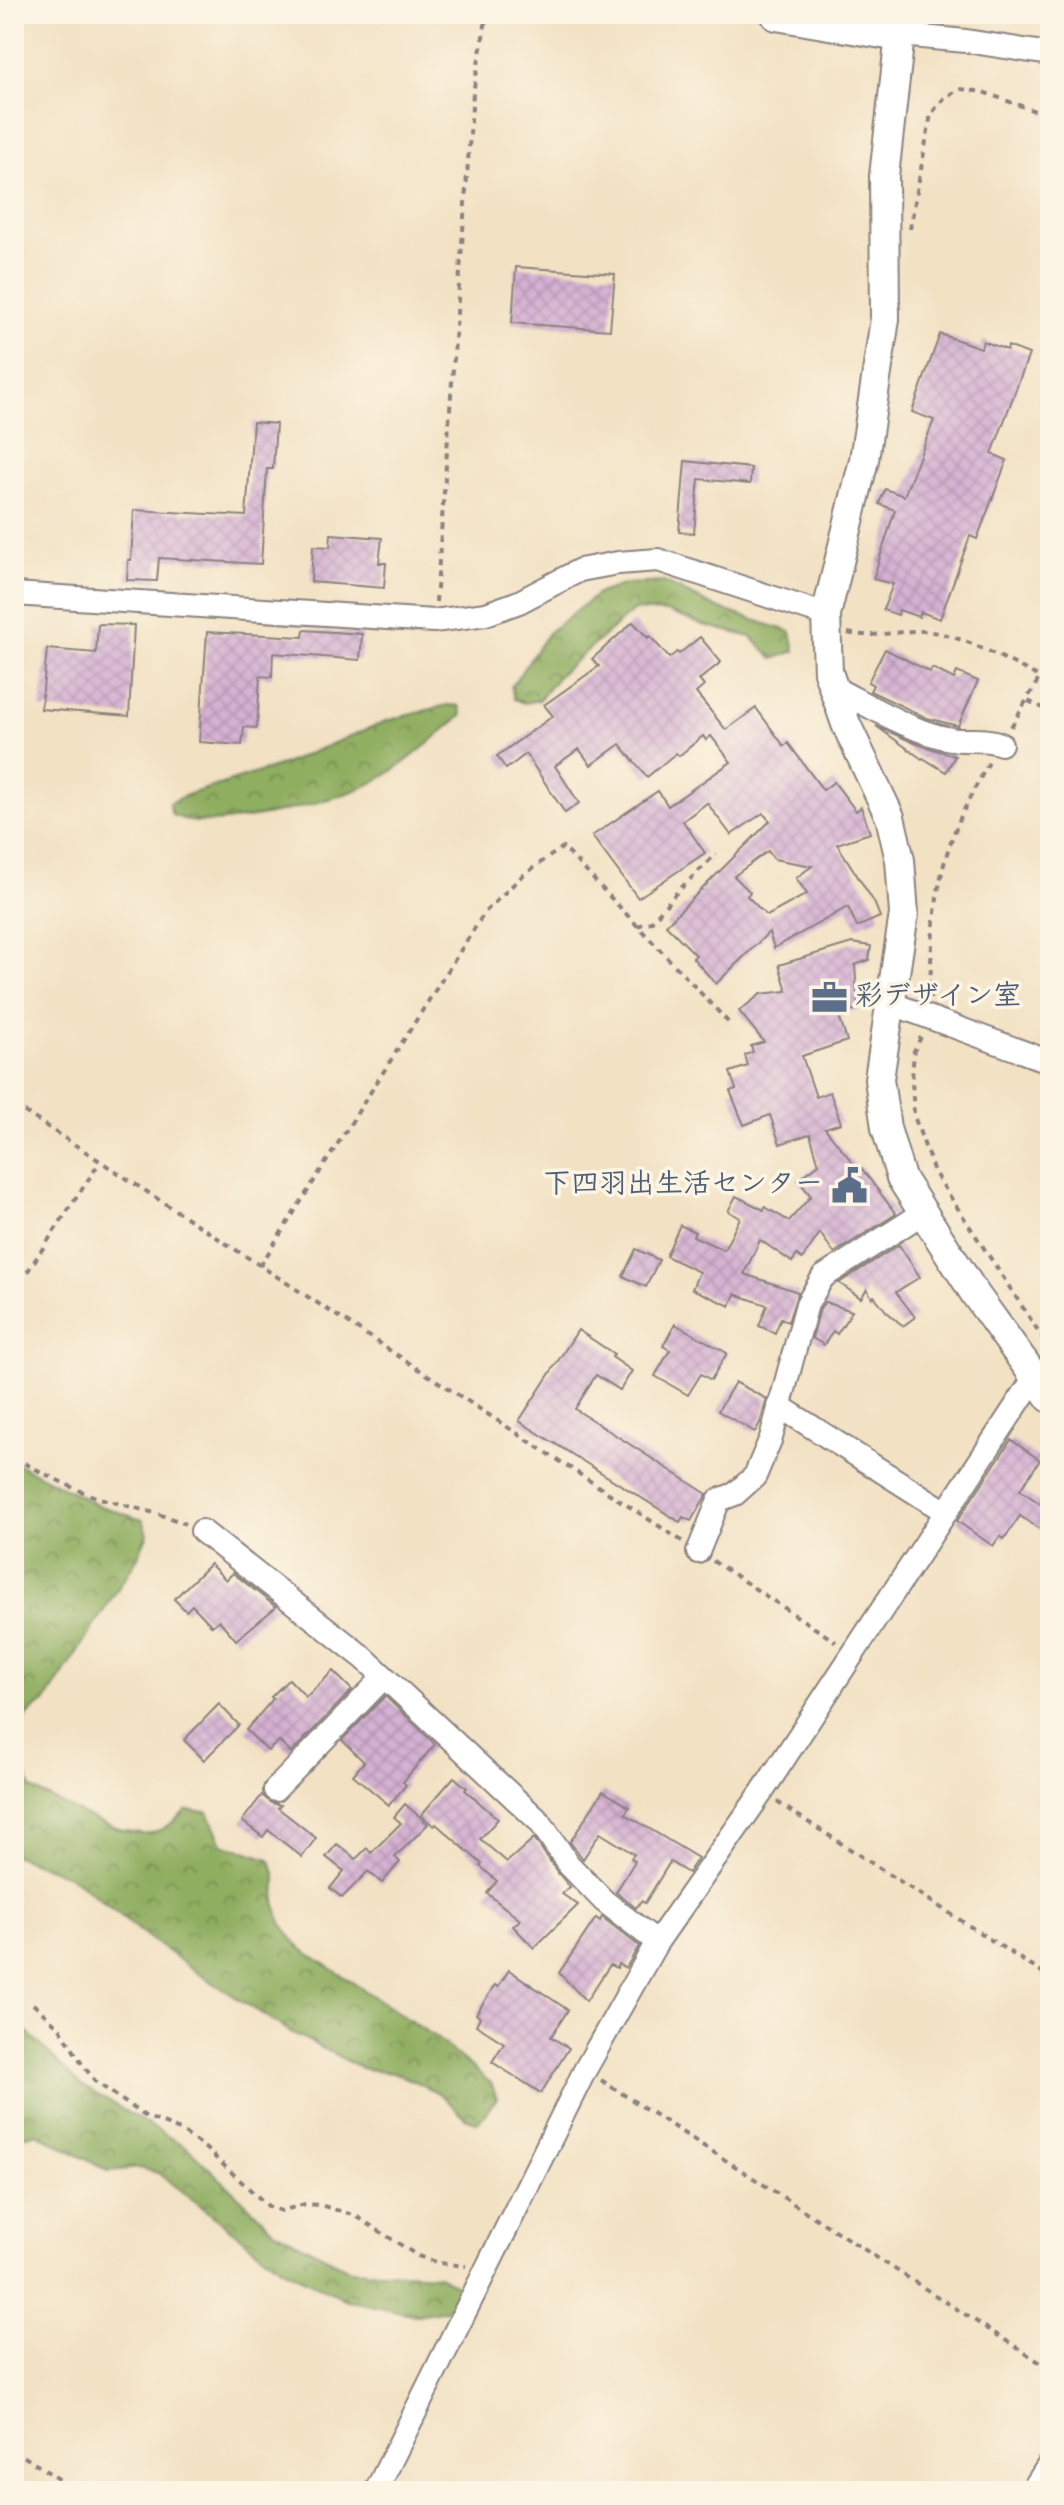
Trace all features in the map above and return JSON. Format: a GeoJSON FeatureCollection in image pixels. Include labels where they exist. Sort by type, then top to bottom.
{"type":"FeatureCollection","features":[{"type":"Feature","properties":{"kind":"main road"},"geometry":{"type":"LineString","coordinates":[[777,14],[902,24]]}},
{"type":"Feature","properties":{"kind":"street"},"geometry":{"type":"LineString","coordinates":[[376,2491],[585,2070],[657,1942],[762,1792],[946,1512],[1042,1387],[975,1294],[901,1178],[886,1128],[879,1079],[904,914],[900,860],[890,817],[846,724],[828,672],[826,622],[864,460],[885,319],[884,176],[902,24],[966,41],[1050,54]]}},
{"type":"Feature","properties":{"kind":"street"},"geometry":{"type":"LineString","coordinates":[[14,594],[434,621],[486,614],[519,602],[580,570],[658,560],[826,622]]}},
{"type":"Feature","properties":{"kind":"street"},"geometry":{"type":"LineString","coordinates":[[834,688],[917,728],[950,739],[986,738],[1001,744]]}},
{"type":"Feature","properties":{"kind":"street"},"geometry":{"type":"LineString","coordinates":[[890,1003],[1050,1062]]}},
{"type":"Feature","properties":{"kind":"street"},"geometry":{"type":"LineString","coordinates":[[698,1552],[719,1500],[735,1494],[755,1476],[771,1438],[807,1304],[823,1277],[923,1213]]}},
{"type":"Feature","properties":{"kind":"street"},"geometry":{"type":"LineString","coordinates":[[779,1406],[946,1512]]}},
{"type":"Feature","properties":{"kind":"street"},"geometry":{"type":"LineString","coordinates":[[202,1531],[364,1658],[540,1822],[569,1865],[604,1901],[657,1942]]}},
{"type":"Feature","properties":{"kind":"street"},"geometry":{"type":"LineString","coordinates":[[275,1790],[384,1677]]}},
{"type":"Feature","properties":{"kind":"street"},"geometry":{"type":"LineString","coordinates":[[1032,2491],[1050,2463]]}},
{"type":"Feature","properties":{"kind":"path"},"geometry":{"type":"LineString","coordinates":[[434,621],[473,93],[487,14],[483,14]]}},
{"type":"Feature","properties":{"kind":"path"},"geometry":{"type":"LineString","coordinates":[[909,238],[931,114],[946,96],[961,89],[983,92],[1035,111],[1050,113]]}},
{"type":"Feature","properties":{"kind":"path"},"geometry":{"type":"LineString","coordinates":[[826,622],[860,636],[923,631],[954,636],[1050,682]]}},
{"type":"Feature","properties":{"kind":"path"},"geometry":{"type":"LineString","coordinates":[[1040,677],[955,828],[939,886],[931,950],[930,1017],[914,1051],[912,1079],[914,1116],[934,1172],[1050,1349]]}},
{"type":"Feature","properties":{"kind":"path"},"geometry":{"type":"LineString","coordinates":[[1028,701],[1050,711]]}},
{"type":"Feature","properties":{"kind":"path"},"geometry":{"type":"LineString","coordinates":[[260,1266],[485,912],[522,876],[563,847],[730,1024]]}},
{"type":"Feature","properties":{"kind":"path"},"geometry":{"type":"LineString","coordinates":[[637,926],[651,922],[716,854]]}},
{"type":"Feature","properties":{"kind":"path"},"geometry":{"type":"LineString","coordinates":[[14,1105],[853,1653]]}},
{"type":"Feature","properties":{"kind":"path"},"geometry":{"type":"LineString","coordinates":[[14,1292],[100,1162]]}},
{"type":"Feature","properties":{"kind":"path"},"geometry":{"type":"LineString","coordinates":[[14,1458],[86,1493],[168,1516],[202,1531]]}},
{"type":"Feature","properties":{"kind":"path"},"geometry":{"type":"LineString","coordinates":[[762,1792],[1050,1978]]}},
{"type":"Feature","properties":{"kind":"path"},"geometry":{"type":"LineString","coordinates":[[33,2004],[60,2028],[96,2082],[145,2116],[180,2130],[205,2148],[268,2206],[281,2211],[305,2204],[320,2205],[356,2216],[418,2256],[439,2263],[488,2268]]}},
{"type":"Feature","properties":{"kind":"path"},"geometry":{"type":"LineString","coordinates":[[585,2070],[1050,2369]]}},
{"type":"Feature","properties":{"kind":"path"},"geometry":{"type":"LineString","coordinates":[[14,2450],[77,2491]]}},
{"type":"Feature","properties":{"kind":"green space"},"geometry":{"type":"Polygon","coordinates":[[[664,582],[720,609],[791,632],[795,651],[773,659],[751,637],[668,612],[634,610],[559,675],[539,700],[524,703],[514,699],[511,687],[548,633],[599,593],[626,584],[664,582]]]}},
{"type":"Feature","properties":{"kind":"green space"},"geometry":{"type":"Polygon","coordinates":[[[447,705],[459,706],[462,715],[401,765],[363,787],[315,803],[258,816],[207,822],[189,821],[172,815],[169,803],[190,794],[282,765],[386,721],[447,705]]]}},
{"type":"Feature","properties":{"kind":"green space"},"geometry":{"type":"Polygon","coordinates":[[[14,1462],[100,1506],[143,1520],[148,1533],[138,1557],[45,1702],[32,1711],[19,1730],[19,1751],[32,1789],[106,1825],[137,1833],[160,1830],[187,1810],[208,1812],[222,1844],[270,1859],[276,1876],[275,1902],[282,1924],[299,1947],[435,2037],[491,2083],[497,2098],[478,2123],[465,2118],[439,2093],[399,2074],[361,2068],[289,2031],[198,1973],[71,1877],[14,1855],[14,1462]]]}},
{"type":"Feature","properties":{"kind":"green space"},"geometry":{"type":"Polygon","coordinates":[[[14,2019],[81,2085],[188,2148],[275,2231],[350,2270],[439,2275],[460,2287],[460,2297],[446,2310],[416,2315],[347,2300],[282,2269],[158,2173],[139,2168],[108,2171],[37,2133],[14,2138],[14,2019]]]}},
{"type":"Feature","properties":{"kind":"building"},"geometry":{"type":"Polygon","coordinates":[[[516,267],[615,274],[610,330],[512,323],[516,267]]]}},
{"type":"Feature","properties":{"kind":"building"},"geometry":{"type":"Polygon","coordinates":[[[940,334],[981,348],[983,341],[1029,354],[992,454],[1007,460],[977,539],[970,536],[940,619],[921,612],[919,617],[899,610],[898,615],[883,610],[893,584],[873,579],[895,510],[879,504],[885,489],[904,496],[934,420],[912,412],[940,334]]]}},
{"type":"Feature","properties":{"kind":"building"},"geometry":{"type":"Polygon","coordinates":[[[253,422],[276,424],[273,469],[267,469],[261,564],[159,558],[157,581],[127,580],[134,510],[246,516],[253,422]]]}},
{"type":"Feature","properties":{"kind":"building"},"geometry":{"type":"Polygon","coordinates":[[[685,461],[751,468],[750,484],[699,479],[694,533],[679,532],[685,461]]]}},
{"type":"Feature","properties":{"kind":"building"},"geometry":{"type":"Polygon","coordinates":[[[331,534],[382,538],[379,563],[386,563],[384,588],[311,582],[313,546],[330,547],[331,534]]]}},
{"type":"Feature","properties":{"kind":"building"},"geometry":{"type":"Polygon","coordinates":[[[633,622],[669,658],[700,637],[721,662],[699,680],[704,686],[696,693],[726,730],[756,708],[784,746],[788,743],[823,790],[834,782],[856,811],[861,807],[870,833],[837,844],[874,902],[880,917],[857,927],[848,907],[774,948],[769,932],[716,984],[693,958],[696,955],[666,925],[770,821],[763,813],[731,835],[707,803],[683,821],[705,853],[638,898],[592,836],[658,791],[668,806],[731,762],[711,736],[706,740],[703,736],[679,756],[676,753],[647,777],[620,744],[591,765],[579,749],[555,766],[579,803],[565,813],[526,754],[506,769],[497,756],[553,716],[544,705],[599,666],[592,659],[633,622]],[[768,851],[734,876],[750,892],[747,896],[767,916],[807,894],[796,878],[812,866],[774,859],[768,851]]]}},
{"type":"Feature","properties":{"kind":"building"},"geometry":{"type":"Polygon","coordinates":[[[98,624],[134,625],[129,716],[41,709],[47,649],[96,653],[98,624]]]}},
{"type":"Feature","properties":{"kind":"building"},"geometry":{"type":"Polygon","coordinates":[[[304,630],[362,634],[360,660],[273,653],[272,677],[260,676],[257,728],[244,727],[242,745],[199,742],[207,632],[303,637],[304,630]]]}},
{"type":"Feature","properties":{"kind":"building"},"geometry":{"type":"Polygon","coordinates":[[[885,649],[930,672],[932,668],[954,679],[957,672],[978,681],[958,726],[927,718],[870,691],[873,685],[868,682],[885,649]]]}},
{"type":"Feature","properties":{"kind":"building"},"geometry":{"type":"Polygon","coordinates":[[[876,726],[917,744],[955,756],[946,772],[876,726]]]}},
{"type":"Feature","properties":{"kind":"building"},"geometry":{"type":"Polygon","coordinates":[[[852,943],[871,946],[869,960],[855,965],[858,1010],[843,1011],[844,1015],[839,1016],[847,1041],[802,1056],[816,1097],[830,1092],[841,1123],[825,1128],[856,1167],[859,1165],[896,1214],[834,1253],[820,1233],[802,1259],[797,1255],[792,1262],[760,1240],[744,1274],[798,1292],[788,1322],[781,1318],[775,1333],[759,1326],[767,1305],[735,1294],[730,1306],[692,1289],[699,1272],[666,1256],[680,1225],[695,1232],[693,1236],[724,1250],[740,1218],[728,1211],[736,1196],[764,1210],[765,1207],[789,1221],[811,1196],[798,1180],[819,1164],[810,1134],[780,1144],[770,1115],[744,1125],[730,1091],[736,1089],[730,1072],[748,1066],[745,1055],[753,1052],[751,1046],[764,1042],[739,1011],[761,994],[787,991],[779,965],[852,943]]]}},
{"type":"Feature","properties":{"kind":"building"},"geometry":{"type":"Polygon","coordinates":[[[899,1245],[920,1277],[896,1292],[915,1317],[903,1326],[874,1296],[872,1298],[867,1289],[861,1298],[839,1283],[899,1245]]]}},
{"type":"Feature","properties":{"kind":"building"},"geometry":{"type":"Polygon","coordinates":[[[636,1249],[659,1260],[646,1287],[623,1276],[636,1249]]]}},
{"type":"Feature","properties":{"kind":"building"},"geometry":{"type":"Polygon","coordinates":[[[825,1302],[852,1311],[837,1334],[833,1331],[824,1345],[812,1338],[825,1302]]]}},
{"type":"Feature","properties":{"kind":"building"},"geometry":{"type":"Polygon","coordinates":[[[675,1324],[727,1353],[711,1380],[701,1374],[688,1395],[655,1376],[670,1350],[663,1346],[675,1324]]]}},
{"type":"Feature","properties":{"kind":"building"},"geometry":{"type":"Polygon","coordinates":[[[578,1330],[614,1354],[612,1357],[632,1371],[620,1390],[596,1375],[575,1409],[707,1494],[691,1521],[683,1517],[680,1522],[519,1421],[578,1330]]]}},
{"type":"Feature","properties":{"kind":"building"},"geometry":{"type":"Polygon","coordinates":[[[735,1382],[767,1399],[755,1432],[718,1411],[735,1382]]]}},
{"type":"Feature","properties":{"kind":"building"},"geometry":{"type":"Polygon","coordinates":[[[1011,1440],[1040,1460],[1020,1490],[1050,1510],[1050,1536],[1020,1516],[1004,1539],[1000,1536],[993,1546],[957,1521],[1011,1440]]]}},
{"type":"Feature","properties":{"kind":"building"},"geometry":{"type":"Polygon","coordinates":[[[210,1564],[226,1580],[233,1573],[276,1607],[236,1640],[219,1620],[212,1626],[192,1605],[186,1611],[174,1599],[210,1564]]]}},
{"type":"Feature","properties":{"kind":"building"},"geometry":{"type":"Polygon","coordinates":[[[333,1671],[352,1690],[291,1753],[279,1741],[268,1751],[246,1730],[289,1679],[306,1697],[333,1671]]]}},
{"type":"Feature","properties":{"kind":"building"},"geometry":{"type":"Polygon","coordinates":[[[385,1696],[435,1744],[403,1782],[406,1785],[389,1805],[353,1775],[364,1762],[342,1740],[385,1696]]]}},
{"type":"Feature","properties":{"kind":"building"},"geometry":{"type":"Polygon","coordinates":[[[219,1704],[239,1725],[204,1760],[184,1740],[219,1704]]]}},
{"type":"Feature","properties":{"kind":"building"},"geometry":{"type":"Polygon","coordinates":[[[454,1777],[498,1819],[480,1839],[507,1862],[534,1838],[570,1887],[562,1894],[578,1905],[534,1948],[513,1926],[520,1920],[487,1893],[497,1881],[436,1824],[434,1826],[421,1815],[454,1777]]]}},
{"type":"Feature","properties":{"kind":"building"},"geometry":{"type":"Polygon","coordinates":[[[603,1791],[629,1807],[625,1814],[698,1858],[688,1873],[670,1862],[645,1903],[641,1901],[636,1908],[616,1892],[635,1861],[631,1858],[634,1854],[600,1833],[583,1859],[570,1842],[603,1791]]]}},
{"type":"Feature","properties":{"kind":"building"},"geometry":{"type":"Polygon","coordinates":[[[262,1795],[271,1803],[281,1805],[278,1808],[316,1838],[302,1857],[268,1830],[263,1837],[242,1821],[262,1795]]]}},
{"type":"Feature","properties":{"kind":"building"},"geometry":{"type":"Polygon","coordinates":[[[405,1804],[428,1824],[395,1857],[400,1862],[382,1883],[368,1871],[342,1898],[330,1888],[344,1871],[326,1857],[337,1844],[356,1859],[367,1848],[371,1853],[401,1823],[394,1817],[405,1804]]]}},
{"type":"Feature","properties":{"kind":"building"},"geometry":{"type":"Polygon","coordinates":[[[602,1917],[639,1946],[626,1968],[618,1964],[617,1968],[610,1965],[586,2001],[559,1973],[596,1918],[600,1921],[602,1917]]]}},
{"type":"Feature","properties":{"kind":"building"},"geometry":{"type":"Polygon","coordinates":[[[509,1970],[568,2010],[551,2037],[569,2048],[541,2093],[492,2062],[504,2043],[476,2025],[480,2017],[476,2014],[509,1970]]]}},
{"type":"Feature","properties":{"kind":"place","name":"彩デザイン室"},"geometry":{"type":"Point","coordinates":[829,997]}},
{"type":"Feature","properties":{"kind":"place","name":"下四羽出生活センター"},"geometry":{"type":"Point","coordinates":[849,1185]}}]}
